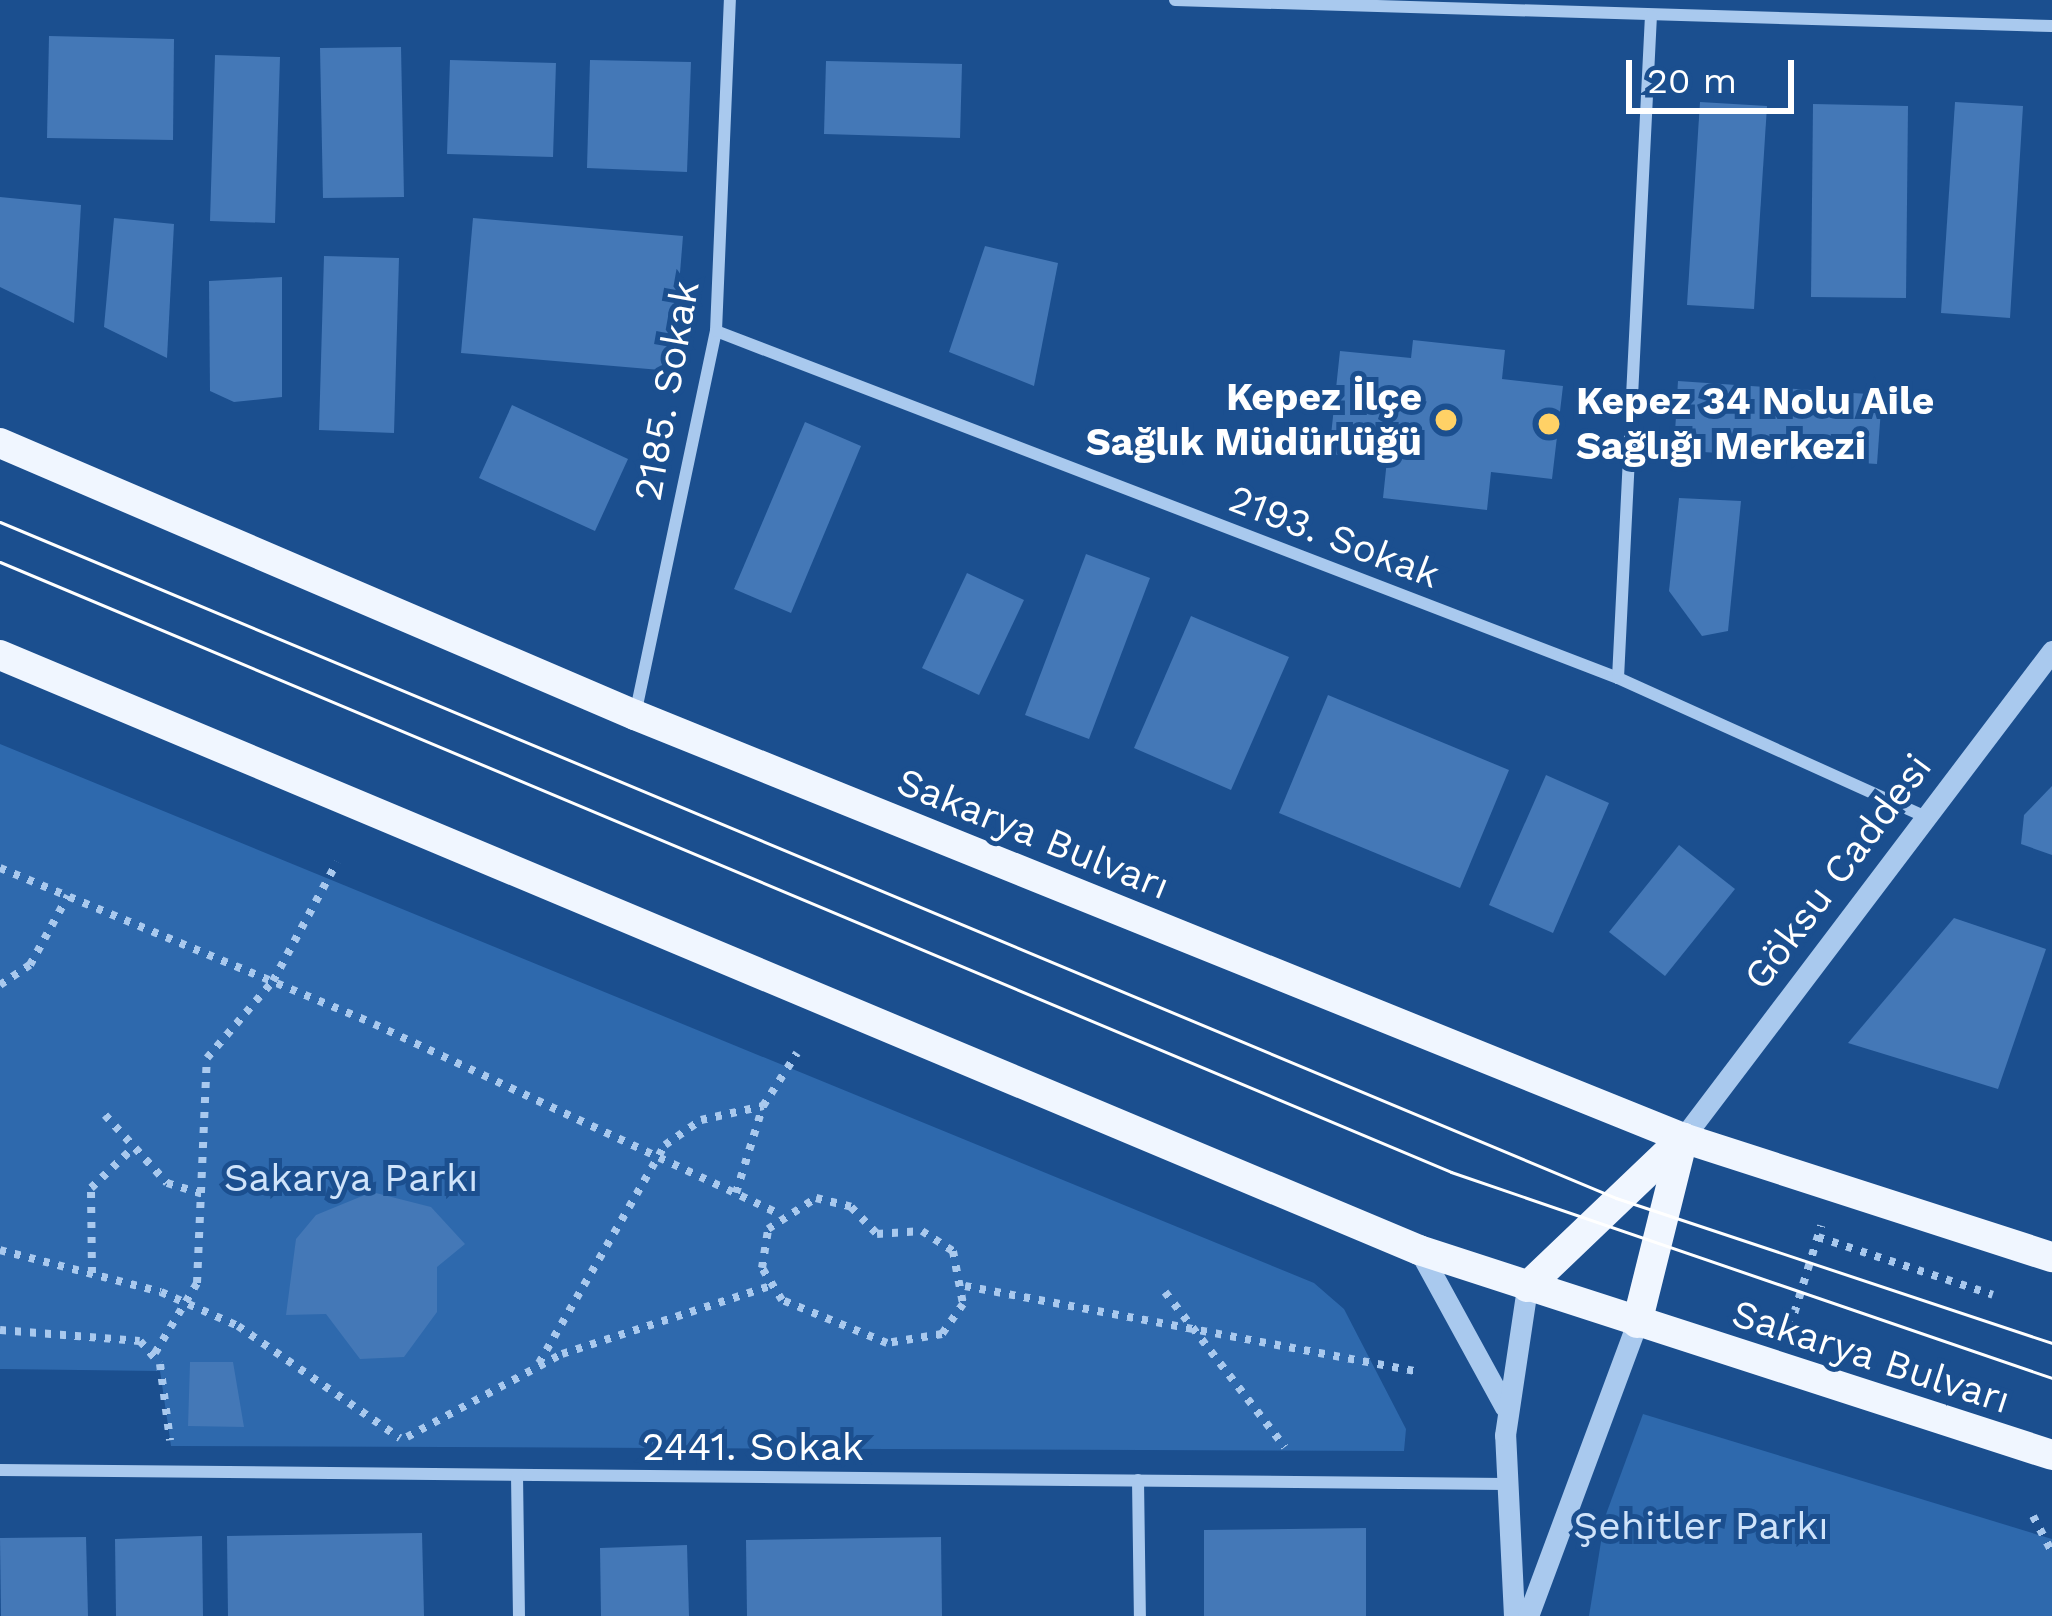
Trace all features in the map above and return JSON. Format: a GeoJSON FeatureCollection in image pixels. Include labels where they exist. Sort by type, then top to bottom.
{"type":"FeatureCollection","features":[{"type":"Feature","properties":{"kind":"main road","name":"Sakarya Bulvarı"},"geometry":{"type":"LineString","coordinates":[[0,443],[635,715],[1683,1138],[2052,1257]]}},
{"type":"Feature","properties":{"kind":"main road","name":"Sakarya Bulvarı"},"geometry":{"type":"LineString","coordinates":[[0,655],[1419,1250],[2052,1456]]}},
{"type":"Feature","properties":{"kind":"main road"},"geometry":{"type":"LineString","coordinates":[[1527,1287],[1683,1138]]}},
{"type":"Feature","properties":{"kind":"main road"},"geometry":{"type":"LineString","coordinates":[[1636,1323],[1683,1138]]}},
{"type":"Feature","properties":{"kind":"street","name":"2185. Sokak"},"geometry":{"type":"LineString","coordinates":[[635,715],[716,331],[730,0]]}},
{"type":"Feature","properties":{"kind":"street"},"geometry":{"type":"LineString","coordinates":[[1175,0],[1651,16],[2025,20],[2052,26]]}},
{"type":"Feature","properties":{"kind":"street"},"geometry":{"type":"LineString","coordinates":[[2025,20],[2026,0]]}},
{"type":"Feature","properties":{"kind":"street"},"geometry":{"type":"LineString","coordinates":[[1618,678],[1651,16]]}},
{"type":"Feature","properties":{"kind":"street","name":"2193. Sokak"},"geometry":{"type":"LineString","coordinates":[[716,331],[1618,678],[1924,817]]}},
{"type":"Feature","properties":{"kind":"street","name":"Göksu Caddesi"},"geometry":{"type":"LineString","coordinates":[[1683,1138],[2052,651]]}},
{"type":"Feature","properties":{"kind":"street"},"geometry":{"type":"LineString","coordinates":[[1419,1250],[1507,1410]]}},
{"type":"Feature","properties":{"kind":"street"},"geometry":{"type":"LineString","coordinates":[[1514,1616],[1507,1410],[1527,1287]]}},
{"type":"Feature","properties":{"kind":"street"},"geometry":{"type":"LineString","coordinates":[[1528,1616],[1636,1323]]}},
{"type":"Feature","properties":{"kind":"street","name":"2441. Sokak"},"geometry":{"type":"LineString","coordinates":[[0,1470],[1506,1484]]}},
{"type":"Feature","properties":{"kind":"street"},"geometry":{"type":"LineString","coordinates":[[517,1475],[519,1616]]}},
{"type":"Feature","properties":{"kind":"street"},"geometry":{"type":"LineString","coordinates":[[1138,1480],[1140,1616]]}},
{"type":"Feature","properties":{"kind":"path"},"geometry":{"type":"LineString","coordinates":[[174,1472],[155,1353],[190,1305],[204,1195],[207,1058],[273,981],[337,862]]}},
{"type":"Feature","properties":{"kind":"path"},"geometry":{"type":"LineString","coordinates":[[0,868],[273,981],[780,1214],[834,1200],[877,1234],[922,1231],[952,1251],[965,1286],[942,1334],[907,1346],[811,1318],[770,1286],[762,1248],[780,1214]]}},
{"type":"Feature","properties":{"kind":"path"},"geometry":{"type":"LineString","coordinates":[[0,985],[30,965],[68,896]]}},
{"type":"Feature","properties":{"kind":"path"},"geometry":{"type":"LineString","coordinates":[[736,1193],[763,1106],[797,1053]]}},
{"type":"Feature","properties":{"kind":"path"},"geometry":{"type":"LineString","coordinates":[[539,1364],[657,1156],[701,1120],[763,1106]]}},
{"type":"Feature","properties":{"kind":"path"},"geometry":{"type":"LineString","coordinates":[[105,1115],[167,1183],[204,1195]]}},
{"type":"Feature","properties":{"kind":"path"},"geometry":{"type":"LineString","coordinates":[[92,1273],[92,1188],[133,1148]]}},
{"type":"Feature","properties":{"kind":"path"},"geometry":{"type":"LineString","coordinates":[[1777,1368],[1833,1187]]}},
{"type":"Feature","properties":{"kind":"path"},"geometry":{"type":"LineString","coordinates":[[1817,1237],[1993,1295]]}},
{"type":"Feature","properties":{"kind":"path"},"geometry":{"type":"LineString","coordinates":[[0,1250],[190,1305],[290,1355],[403,1440]]}},
{"type":"Feature","properties":{"kind":"path"},"geometry":{"type":"LineString","coordinates":[[403,1440],[539,1364],[770,1286]]}},
{"type":"Feature","properties":{"kind":"path"},"geometry":{"type":"LineString","coordinates":[[965,1286],[1198,1334],[1414,1371]]}},
{"type":"Feature","properties":{"kind":"path"},"geometry":{"type":"LineString","coordinates":[[1165,1292],[1312,1482]]}},
{"type":"Feature","properties":{"kind":"path"},"geometry":{"type":"LineString","coordinates":[[0,1330],[124,1336],[155,1353]]}},
{"type":"Feature","properties":{"kind":"path"},"geometry":{"type":"LineString","coordinates":[[399,1473],[403,1440]]}},
{"type":"Feature","properties":{"kind":"path"},"geometry":{"type":"LineString","coordinates":[[2033,1516],[2052,1552]]}},
{"type":"Feature","properties":{"kind":"green space","name":"Sakarya Parkı"},"geometry":{"type":"Polygon","coordinates":[[[0,744],[1314,1283],[1344,1309],[1406,1429],[1404,1451],[171,1446],[160,1371],[0,1369],[0,744]]]}},
{"type":"Feature","properties":{"kind":"green space","name":"Şehitler Parkı"},"geometry":{"type":"Polygon","coordinates":[[[1643,1414],[2052,1539],[2052,1616],[1589,1616],[1605,1517],[1643,1414]]]}},
{"type":"Feature","properties":{"kind":"building"},"geometry":{"type":"Polygon","coordinates":[[[49,36],[174,39],[173,140],[47,138],[49,36]]]}},
{"type":"Feature","properties":{"kind":"building"},"geometry":{"type":"Polygon","coordinates":[[[401,47],[404,197],[323,198],[320,48],[401,47]]]}},
{"type":"Feature","properties":{"kind":"building"},"geometry":{"type":"Polygon","coordinates":[[[215,55],[280,57],[275,223],[210,221],[215,55]]]}},
{"type":"Feature","properties":{"kind":"building"},"geometry":{"type":"Polygon","coordinates":[[[450,60],[556,63],[553,157],[447,154],[450,60]]]}},
{"type":"Feature","properties":{"kind":"building"},"geometry":{"type":"Polygon","coordinates":[[[590,60],[691,62],[687,172],[587,168],[590,60]]]}},
{"type":"Feature","properties":{"kind":"building"},"geometry":{"type":"Polygon","coordinates":[[[826,61],[962,64],[960,138],[824,134],[826,61]]]}},
{"type":"Feature","properties":{"kind":"building"},"geometry":{"type":"Polygon","coordinates":[[[1700,102],[1767,106],[1754,309],[1687,305],[1700,102]]]}},
{"type":"Feature","properties":{"kind":"building"},"geometry":{"type":"Polygon","coordinates":[[[1955,102],[2023,106],[2010,318],[1941,313],[1955,102]]]}},
{"type":"Feature","properties":{"kind":"building"},"geometry":{"type":"Polygon","coordinates":[[[1813,104],[1908,106],[1906,298],[1811,297],[1813,104]]]}},
{"type":"Feature","properties":{"kind":"building"},"geometry":{"type":"Polygon","coordinates":[[[0,197],[81,205],[74,323],[0,287],[0,197]]]}},
{"type":"Feature","properties":{"kind":"building"},"geometry":{"type":"Polygon","coordinates":[[[114,218],[174,224],[167,358],[104,327],[114,218]]]}},
{"type":"Feature","properties":{"kind":"building"},"geometry":{"type":"Polygon","coordinates":[[[473,218],[683,236],[672,371],[461,353],[473,218]]]}},
{"type":"Feature","properties":{"kind":"building"},"geometry":{"type":"Polygon","coordinates":[[[985,246],[1058,263],[1034,386],[949,352],[985,246]]]}},
{"type":"Feature","properties":{"kind":"building"},"geometry":{"type":"Polygon","coordinates":[[[324,256],[399,258],[394,433],[319,430],[324,256]]]}},
{"type":"Feature","properties":{"kind":"building"},"geometry":{"type":"Polygon","coordinates":[[[282,277],[282,397],[234,402],[210,391],[209,281],[282,277]]]}},
{"type":"Feature","properties":{"kind":"building","name":"Kepez İlçe Sağlık Müdürlüğü"},"geometry":{"type":"Polygon","coordinates":[[[1413,340],[1505,350],[1502,379],[1563,386],[1552,479],[1491,472],[1487,510],[1383,498],[1387,460],[1329,454],[1340,351],[1411,358],[1413,340]]]}},
{"type":"Feature","properties":{"kind":"building"},"geometry":{"type":"Polygon","coordinates":[[[1678,381],[1882,395],[1877,464],[1674,450],[1678,381]]]}},
{"type":"Feature","properties":{"kind":"building"},"geometry":{"type":"Polygon","coordinates":[[[512,405],[628,459],[595,531],[479,478],[512,405]]]}},
{"type":"Feature","properties":{"kind":"building"},"geometry":{"type":"Polygon","coordinates":[[[805,422],[861,446],[791,613],[734,589],[805,422]]]}},
{"type":"Feature","properties":{"kind":"building"},"geometry":{"type":"Polygon","coordinates":[[[1679,498],[1741,501],[1728,631],[1702,636],[1669,591],[1679,498]]]}},
{"type":"Feature","properties":{"kind":"building"},"geometry":{"type":"Polygon","coordinates":[[[1086,554],[1150,578],[1089,739],[1025,715],[1086,554]]]}},
{"type":"Feature","properties":{"kind":"building"},"geometry":{"type":"Polygon","coordinates":[[[967,573],[1024,600],[979,695],[922,668],[967,573]]]}},
{"type":"Feature","properties":{"kind":"building"},"geometry":{"type":"Polygon","coordinates":[[[1191,616],[1289,657],[1231,790],[1134,748],[1191,616]]]}},
{"type":"Feature","properties":{"kind":"building"},"geometry":{"type":"Polygon","coordinates":[[[1328,695],[1509,770],[1460,888],[1279,813],[1328,695]]]}},
{"type":"Feature","properties":{"kind":"building"},"geometry":{"type":"Polygon","coordinates":[[[1546,775],[1609,803],[1553,933],[1489,905],[1546,775]]]}},
{"type":"Feature","properties":{"kind":"building"},"geometry":{"type":"Polygon","coordinates":[[[2052,786],[2052,855],[2021,844],[2024,815],[2052,786]]]}},
{"type":"Feature","properties":{"kind":"building"},"geometry":{"type":"Polygon","coordinates":[[[1679,845],[1735,889],[1665,976],[1609,932],[1679,845]]]}},
{"type":"Feature","properties":{"kind":"building"},"geometry":{"type":"Polygon","coordinates":[[[1954,918],[2046,949],[1998,1089],[1848,1043],[1954,918]]]}},
{"type":"Feature","properties":{"kind":"building"},"geometry":{"type":"Polygon","coordinates":[[[372,1192],[431,1207],[465,1244],[437,1267],[437,1312],[404,1357],[360,1359],[326,1314],[286,1315],[296,1239],[316,1215],[372,1192]]]}},
{"type":"Feature","properties":{"kind":"building"},"geometry":{"type":"Polygon","coordinates":[[[190,1362],[233,1362],[244,1427],[188,1426],[190,1362]]]}},
{"type":"Feature","properties":{"kind":"building"},"geometry":{"type":"Polygon","coordinates":[[[1366,1528],[1366,1616],[1204,1616],[1204,1530],[1366,1528]]]}},
{"type":"Feature","properties":{"kind":"building"},"geometry":{"type":"Polygon","coordinates":[[[422,1533],[424,1616],[228,1616],[227,1536],[422,1533]]]}},
{"type":"Feature","properties":{"kind":"building"},"geometry":{"type":"Polygon","coordinates":[[[202,1536],[203,1616],[116,1616],[115,1539],[202,1536]]]}},
{"type":"Feature","properties":{"kind":"building"},"geometry":{"type":"Polygon","coordinates":[[[86,1537],[88,1616],[1,1616],[0,1538],[86,1537]]]}},
{"type":"Feature","properties":{"kind":"building"},"geometry":{"type":"Polygon","coordinates":[[[941,1537],[942,1616],[747,1616],[746,1540],[941,1537]]]}},
{"type":"Feature","properties":{"kind":"building"},"geometry":{"type":"Polygon","coordinates":[[[687,1545],[689,1616],[601,1616],[600,1548],[687,1545]]]}},
{"type":"Feature","properties":{"kind":"tram line"},"geometry":{"type":"LineString","coordinates":[[0,522],[1616,1198],[2052,1343]]}},
{"type":"Feature","properties":{"kind":"tram line"},"geometry":{"type":"LineString","coordinates":[[0,562],[1451,1172],[2052,1378]]}},
{"type":"Feature","properties":{"kind":"place","name":"Kepez İlçe Sağlık Müdürlüğü"},"geometry":{"type":"Point","coordinates":[1446,420]}},
{"type":"Feature","properties":{"kind":"place","name":"Kepez 34 Nolu Aile Sağlığı Merkezi"},"geometry":{"type":"Point","coordinates":[1549,424]}}]}
